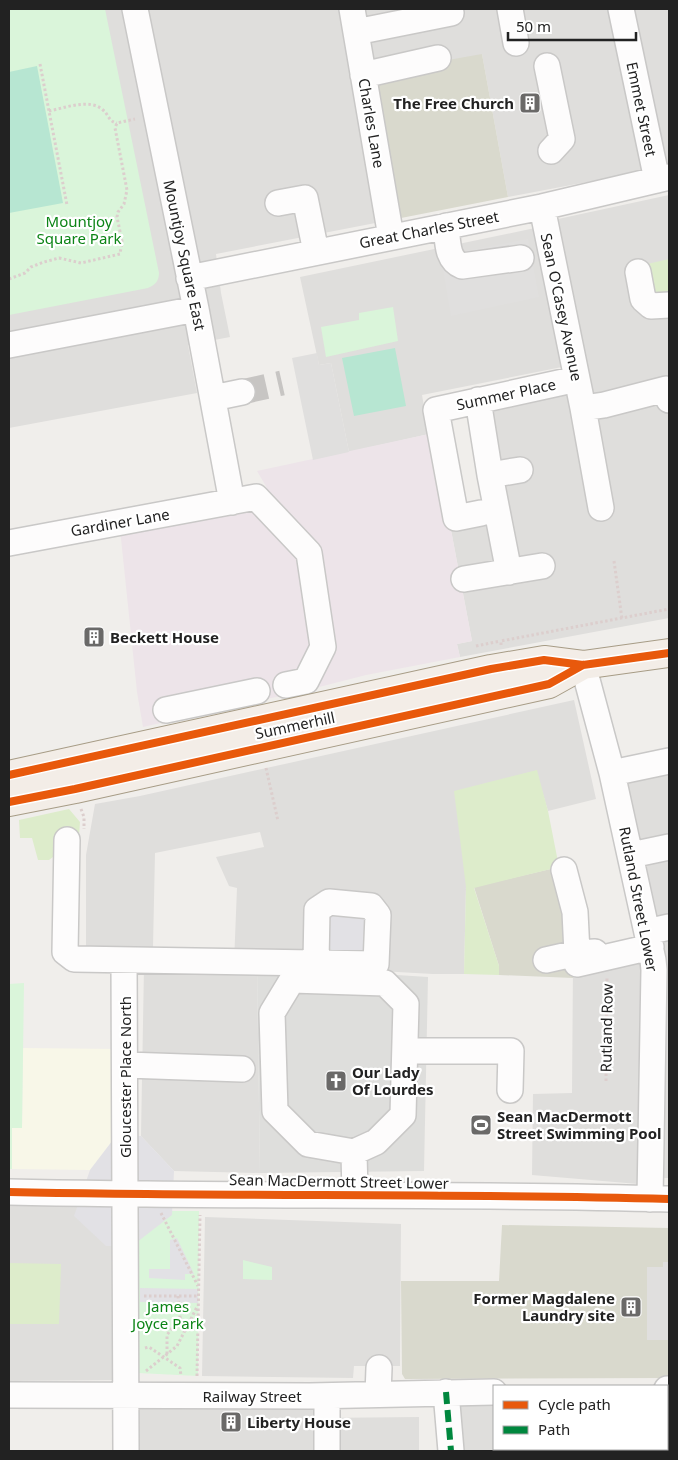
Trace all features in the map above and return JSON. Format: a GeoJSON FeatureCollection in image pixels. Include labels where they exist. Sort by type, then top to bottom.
{"type":"FeatureCollection","features":[{"type":"Feature","properties":{"kind":"main road","name":"Summerhill"},"geometry":{"type":"LineString","coordinates":[[9,775],[517,664],[544,660],[583,665],[669,653]]}},
{"type":"Feature","properties":{"kind":"main road","name":"Summerhill"},"geometry":{"type":"LineString","coordinates":[[9,802],[549,684],[583,665]]}},
{"type":"Feature","properties":{"kind":"street","name":"Mountjoy Square East"},"geometry":{"type":"LineString","coordinates":[[135,9],[196,309],[232,502]]}},
{"type":"Feature","properties":{"kind":"street"},"geometry":{"type":"LineString","coordinates":[[510,9],[516,43]]}},
{"type":"Feature","properties":{"kind":"street","name":"Emmet Street"},"geometry":{"type":"LineString","coordinates":[[621,9],[663,179]]}},
{"type":"Feature","properties":{"kind":"street"},"geometry":{"type":"LineString","coordinates":[[354,20],[451,13]]}},
{"type":"Feature","properties":{"kind":"street","name":"Charles Lane"},"geometry":{"type":"LineString","coordinates":[[354,20],[391,237]]}},
{"type":"Feature","properties":{"kind":"street"},"geometry":{"type":"LineString","coordinates":[[364,75],[438,58]]}},
{"type":"Feature","properties":{"kind":"street"},"geometry":{"type":"LineString","coordinates":[[547,66],[562,139],[551,151]]}},
{"type":"Feature","properties":{"kind":"street","name":"Great Charles Street"},"geometry":{"type":"LineString","coordinates":[[189,278],[542,207],[663,179]]}},
{"type":"Feature","properties":{"kind":"street"},"geometry":{"type":"LineString","coordinates":[[278,204],[305,198],[316,252]]}},
{"type":"Feature","properties":{"kind":"street","name":"Sean O'Casey Avenue"},"geometry":{"type":"LineString","coordinates":[[542,207],[583,408],[601,508]]}},
{"type":"Feature","properties":{"kind":"street"},"geometry":{"type":"LineString","coordinates":[[446,226],[450,257],[456,264],[462,266],[521,258]]}},
{"type":"Feature","properties":{"kind":"street"},"geometry":{"type":"LineString","coordinates":[[638,272],[643,299],[652,306],[669,305]]}},
{"type":"Feature","properties":{"kind":"street"},"geometry":{"type":"LineString","coordinates":[[9,345],[196,309]]}},
{"type":"Feature","properties":{"kind":"street","name":"Summer Place"},"geometry":{"type":"LineString","coordinates":[[481,513],[456,518],[436,410],[577,379]]}},
{"type":"Feature","properties":{"kind":"street"},"geometry":{"type":"LineString","coordinates":[[213,398],[242,392]]}},
{"type":"Feature","properties":{"kind":"street"},"geometry":{"type":"LineString","coordinates":[[583,408],[667,394]]}},
{"type":"Feature","properties":{"kind":"street"},"geometry":{"type":"LineString","coordinates":[[478,400],[490,476],[509,572]]}},
{"type":"Feature","properties":{"kind":"street"},"geometry":{"type":"LineString","coordinates":[[490,476],[520,470]]}},
{"type":"Feature","properties":{"kind":"street","name":"Gardiner Lane"},"geometry":{"type":"LineString","coordinates":[[9,543],[256,497],[309,553],[323,647],[306,681],[286,684]]}},
{"type":"Feature","properties":{"kind":"street"},"geometry":{"type":"LineString","coordinates":[[464,579],[540,567]]}},
{"type":"Feature","properties":{"kind":"street","name":"Rutland Street Lower"},"geometry":{"type":"LineString","coordinates":[[583,665],[612,773],[631,855],[656,935],[654,970],[660,1199]]}},
{"type":"Feature","properties":{"kind":"street"},"geometry":{"type":"LineString","coordinates":[[166,710],[257,691]]}},
{"type":"Feature","properties":{"kind":"street"},"geometry":{"type":"LineString","coordinates":[[612,773],[669,761]]}},
{"type":"Feature","properties":{"kind":"street"},"geometry":{"type":"LineString","coordinates":[[76,836],[65,952],[74,959],[316,962]]}},
{"type":"Feature","properties":{"kind":"street"},"geometry":{"type":"LineString","coordinates":[[631,855],[669,847]]}},
{"type":"Feature","properties":{"kind":"street"},"geometry":{"type":"LineString","coordinates":[[564,870],[589,963]]}},
{"type":"Feature","properties":{"kind":"street"},"geometry":{"type":"LineString","coordinates":[[546,960],[589,963],[656,935]]}},
{"type":"Feature","properties":{"kind":"street","name":"Gloucester Place North"},"geometry":{"type":"LineString","coordinates":[[124,960],[126,1065],[126,1451]]}},
{"type":"Feature","properties":{"kind":"street"},"geometry":{"type":"LineString","coordinates":[[292,980],[385,983],[406,1004],[403,1115],[376,1142],[354,1152],[308,1144],[275,1111],[272,1012],[292,980]]}},
{"type":"Feature","properties":{"kind":"street"},"geometry":{"type":"LineString","coordinates":[[405,1051],[511,1051],[510,1090]]}},
{"type":"Feature","properties":{"kind":"street"},"geometry":{"type":"LineString","coordinates":[[126,1065],[242,1069]]}},
{"type":"Feature","properties":{"kind":"street"},"geometry":{"type":"LineString","coordinates":[[354,1152],[355,1195]]}},
{"type":"Feature","properties":{"kind":"street","name":"Sean MacDermott Street Lower"},"geometry":{"type":"LineString","coordinates":[[9,1192],[126,1195],[355,1195],[660,1199]]}},
{"type":"Feature","properties":{"kind":"street"},"geometry":{"type":"LineString","coordinates":[[378,1394],[379,1368]]}},
{"type":"Feature","properties":{"kind":"street"},"geometry":{"type":"LineString","coordinates":[[446,1392],[451,1451]]}},
{"type":"Feature","properties":{"kind":"street","name":"Railway Street"},"geometry":{"type":"LineString","coordinates":[[9,1395],[327,1396],[493,1392]]}},
{"type":"Feature","properties":{"kind":"street"},"geometry":{"type":"LineString","coordinates":[[327,1396],[327,1451]]}},
{"type":"Feature","properties":{"kind":"path"},"geometry":{"type":"LineString","coordinates":[[40,64],[67,205]]}},
{"type":"Feature","properties":{"kind":"path"},"geometry":{"type":"LineString","coordinates":[[49,111],[84,104],[101,108],[113,122],[135,120]]}},
{"type":"Feature","properties":{"kind":"path"},"geometry":{"type":"LineString","coordinates":[[9,278],[25,273],[32,267],[44,262],[58,258],[81,263],[120,254],[122,241],[117,217],[124,204],[126,190],[115,128],[117,123]]}},
{"type":"Feature","properties":{"kind":"path"},"geometry":{"type":"LineString","coordinates":[[614,561],[622,619]]}},
{"type":"Feature","properties":{"kind":"path"},"geometry":{"type":"LineString","coordinates":[[476,646],[669,609]]}},
{"type":"Feature","properties":{"kind":"path"},"geometry":{"type":"LineString","coordinates":[[501,641],[502,645]]}},
{"type":"Feature","properties":{"kind":"path"},"geometry":{"type":"LineString","coordinates":[[261,747],[278,821]]}},
{"type":"Feature","properties":{"kind":"path"},"geometry":{"type":"LineString","coordinates":[[76,836],[84,818],[80,806]]}},
{"type":"Feature","properties":{"kind":"path"},"geometry":{"type":"LineString","coordinates":[[160,1210],[198,1286]]}},
{"type":"Feature","properties":{"kind":"path"},"geometry":{"type":"LineString","coordinates":[[197,1379],[200,1211]]}},
{"type":"Feature","properties":{"kind":"path"},"geometry":{"type":"LineString","coordinates":[[140,1296],[198,1296]]}},
{"type":"Feature","properties":{"kind":"path"},"geometry":{"type":"LineString","coordinates":[[178,1296],[184,1332]]}},
{"type":"Feature","properties":{"kind":"path"},"geometry":{"type":"LineString","coordinates":[[144,1373],[177,1346],[198,1306]]}},
{"type":"Feature","properties":{"kind":"path"},"geometry":{"type":"LineString","coordinates":[[165,1356],[167,1335],[180,1317]]}},
{"type":"Feature","properties":{"kind":"path"},"geometry":{"type":"LineString","coordinates":[[138,1350],[149,1347],[165,1356],[180,1368],[181,1379]]}},
{"type":"Feature","properties":{"kind":"shaded area"},"geometry":{"type":"Polygon","coordinates":[[[9,9],[669,9],[669,165],[652,155],[640,172],[508,197],[482,54],[396,219],[216,254],[221,293],[230,337],[188,345],[197,393],[9,428],[9,9]]]}},
{"type":"Feature","properties":{"kind":"shaded area"},"geometry":{"type":"Polygon","coordinates":[[[482,54],[508,197],[396,219],[369,74],[482,54]]]}},
{"type":"Feature","properties":{"kind":"shaded area"},"geometry":{"type":"Polygon","coordinates":[[[669,195],[669,618],[460,657],[457,644],[472,641],[451,530],[504,518],[486,407],[589,388],[558,219],[669,195]]]}},
{"type":"Feature","properties":{"kind":"shaded area"},"geometry":{"type":"Polygon","coordinates":[[[535,228],[562,367],[422,395],[429,434],[349,452],[331,363],[319,365],[300,277],[535,228]]]}},
{"type":"Feature","properties":{"kind":"shaded area"},"geometry":{"type":"Polygon","coordinates":[[[528,239],[539,297],[451,316],[442,263],[460,252],[528,239]]]}},
{"type":"Feature","properties":{"kind":"shaded area"},"geometry":{"type":"Polygon","coordinates":[[[317,353],[319,365],[331,363],[349,452],[313,460],[292,358],[317,353]]]}},
{"type":"Feature","properties":{"kind":"shaded area"},"geometry":{"type":"Polygon","coordinates":[[[429,434],[451,530],[472,641],[457,644],[460,657],[366,675],[288,695],[143,727],[137,692],[120,529],[265,490],[267,488],[257,471],[429,434]]]}},
{"type":"Feature","properties":{"kind":"shaded area"},"geometry":{"type":"Polygon","coordinates":[[[574,700],[596,799],[548,811],[536,771],[466,887],[464,974],[234,963],[237,888],[229,886],[216,857],[264,847],[260,832],[155,853],[153,947],[86,947],[86,855],[95,804],[140,796],[574,700]]]}},
{"type":"Feature","properties":{"kind":"shaded area"},"geometry":{"type":"Polygon","coordinates":[[[669,767],[669,1178],[663,1178],[660,944],[625,778],[669,767]]]}},
{"type":"Feature","properties":{"kind":"shaded area"},"geometry":{"type":"Polygon","coordinates":[[[559,867],[573,966],[573,978],[499,975],[499,966],[474,887],[559,867]]]}},
{"type":"Feature","properties":{"kind":"shaded area"},"geometry":{"type":"Polygon","coordinates":[[[327,913],[370,916],[366,948],[361,952],[332,950],[327,946],[327,913]]]}},
{"type":"Feature","properties":{"kind":"shaded area"},"geometry":{"type":"Polygon","coordinates":[[[648,948],[650,1185],[532,1175],[533,1094],[572,1093],[573,966],[648,948]]]}},
{"type":"Feature","properties":{"kind":"shaded area"},"geometry":{"type":"Polygon","coordinates":[[[257,966],[260,1173],[174,1171],[141,1136],[144,967],[257,966]]]}},
{"type":"Feature","properties":{"kind":"shaded area"},"geometry":{"type":"Polygon","coordinates":[[[257,966],[428,977],[424,1171],[260,1173],[257,966]]]}},
{"type":"Feature","properties":{"kind":"shaded area"},"geometry":{"type":"Polygon","coordinates":[[[23,1048],[116,1049],[116,1136],[90,1170],[12,1169],[12,1128],[22,1128],[23,1048]]]}},
{"type":"Feature","properties":{"kind":"shaded area"},"geometry":{"type":"Polygon","coordinates":[[[116,1136],[141,1136],[174,1171],[172,1215],[132,1246],[106,1246],[74,1216],[90,1170],[116,1136]]]}},
{"type":"Feature","properties":{"kind":"shaded area"},"geometry":{"type":"Polygon","coordinates":[[[74,1201],[113,1237],[113,1380],[9,1381],[9,1202],[74,1201]]]}},
{"type":"Feature","properties":{"kind":"shaded area"},"geometry":{"type":"Polygon","coordinates":[[[205,1217],[401,1224],[400,1366],[354,1366],[353,1378],[202,1376],[205,1217]]]}},
{"type":"Feature","properties":{"kind":"shaded area"},"geometry":{"type":"Polygon","coordinates":[[[502,1225],[669,1228],[669,1378],[405,1379],[402,1374],[401,1281],[499,1281],[502,1225]]]}},
{"type":"Feature","properties":{"kind":"shaded area"},"geometry":{"type":"Polygon","coordinates":[[[177,1238],[194,1274],[185,1274],[185,1280],[149,1278],[149,1269],[170,1269],[170,1240],[177,1238]]]}},
{"type":"Feature","properties":{"kind":"shaded area"},"geometry":{"type":"Polygon","coordinates":[[[663,1262],[669,1262],[669,1340],[647,1340],[647,1267],[663,1267],[663,1262]]]}},
{"type":"Feature","properties":{"kind":"shaded area"},"geometry":{"type":"Polygon","coordinates":[[[140,1288],[198,1289],[198,1303],[140,1302],[140,1288]]]}},
{"type":"Feature","properties":{"kind":"shaded area"},"geometry":{"type":"Polygon","coordinates":[[[668,1398],[669,1451],[457,1451],[450,1404],[493,1403],[493,1450],[668,1450],[668,1398]]]}},
{"type":"Feature","properties":{"kind":"shaded area"},"geometry":{"type":"Polygon","coordinates":[[[313,1402],[313,1451],[138,1451],[139,1407],[313,1402]]]}},
{"type":"Feature","properties":{"kind":"shaded area"},"geometry":{"type":"Polygon","coordinates":[[[419,1417],[419,1451],[319,1451],[319,1418],[419,1417]]]}},
{"type":"Feature","properties":{"kind":"green space","name":"Mountjoy Square Park"},"geometry":{"type":"Polygon","coordinates":[[[9,9],[105,9],[159,273],[155,284],[150,287],[9,315],[9,9]]]}},
{"type":"Feature","properties":{"kind":"green space"},"geometry":{"type":"Polygon","coordinates":[[[37,66],[63,203],[9,213],[9,72],[37,66]]]}},
{"type":"Feature","properties":{"kind":"green space"},"geometry":{"type":"Polygon","coordinates":[[[669,259],[669,300],[654,299],[643,265],[669,259]]]}},
{"type":"Feature","properties":{"kind":"green space"},"geometry":{"type":"Polygon","coordinates":[[[393,307],[398,341],[326,357],[321,327],[359,320],[359,313],[393,307]]]}},
{"type":"Feature","properties":{"kind":"green space"},"geometry":{"type":"Polygon","coordinates":[[[395,348],[406,406],[354,416],[342,358],[395,348]]]}},
{"type":"Feature","properties":{"kind":"green space"},"geometry":{"type":"Polygon","coordinates":[[[537,770],[548,811],[559,867],[474,888],[499,966],[499,975],[464,974],[466,887],[454,791],[537,770]]]}},
{"type":"Feature","properties":{"kind":"green space"},"geometry":{"type":"Polygon","coordinates":[[[69,809],[80,822],[79,836],[61,839],[57,854],[49,860],[38,860],[32,838],[20,838],[19,820],[69,809]]]}},
{"type":"Feature","properties":{"kind":"green space"},"geometry":{"type":"Polygon","coordinates":[[[24,983],[22,1128],[12,1128],[12,1169],[9,1169],[9,984],[24,983]]]}},
{"type":"Feature","properties":{"kind":"green space","name":"James Joyce Park"},"geometry":{"type":"Polygon","coordinates":[[[139,1211],[199,1211],[198,1376],[138,1373],[139,1211]]]}},
{"type":"Feature","properties":{"kind":"green space"},"geometry":{"type":"Polygon","coordinates":[[[243,1260],[272,1267],[272,1280],[243,1279],[243,1260]]]}},
{"type":"Feature","properties":{"kind":"green space"},"geometry":{"type":"Polygon","coordinates":[[[9,1263],[61,1264],[59,1324],[9,1324],[9,1263]]]}},
{"type":"Feature","properties":{"kind":"tunnel"},"geometry":{"type":"LineString","coordinates":[[242,392],[282,383]]}},
{"type":"Feature","properties":{"kind":"marked path"},"geometry":{"type":"LineString","coordinates":[[446,1392],[451,1451]]}},
{"type":"Feature","properties":{"kind":"cycle path"},"geometry":{"type":"LineString","coordinates":[[9,775],[491,669],[544,660],[583,665],[669,653]]}},
{"type":"Feature","properties":{"kind":"cycle path"},"geometry":{"type":"LineString","coordinates":[[9,802],[549,684],[583,665]]}},
{"type":"Feature","properties":{"kind":"cycle path"},"geometry":{"type":"LineString","coordinates":[[9,1192],[669,1199]]}},
{"type":"Feature","properties":{"kind":"place","name":"The Free Church"},"geometry":{"type":"Point","coordinates":[530,103]}},
{"type":"Feature","properties":{"kind":"place","name":"Beckett House"},"geometry":{"type":"Point","coordinates":[94,637]}},
{"type":"Feature","properties":{"kind":"place","name":"Our Lady Of Lourdes"},"geometry":{"type":"Point","coordinates":[336,1081]}},
{"type":"Feature","properties":{"kind":"place","name":"Sean MacDermott Street Swimming Pool"},"geometry":{"type":"Point","coordinates":[481,1125]}},
{"type":"Feature","properties":{"kind":"place","name":"Former Magdalene Laundry site"},"geometry":{"type":"Point","coordinates":[631,1307]}},
{"type":"Feature","properties":{"kind":"place","name":"Liberty House"},"geometry":{"type":"Point","coordinates":[231,1422]}}]}
